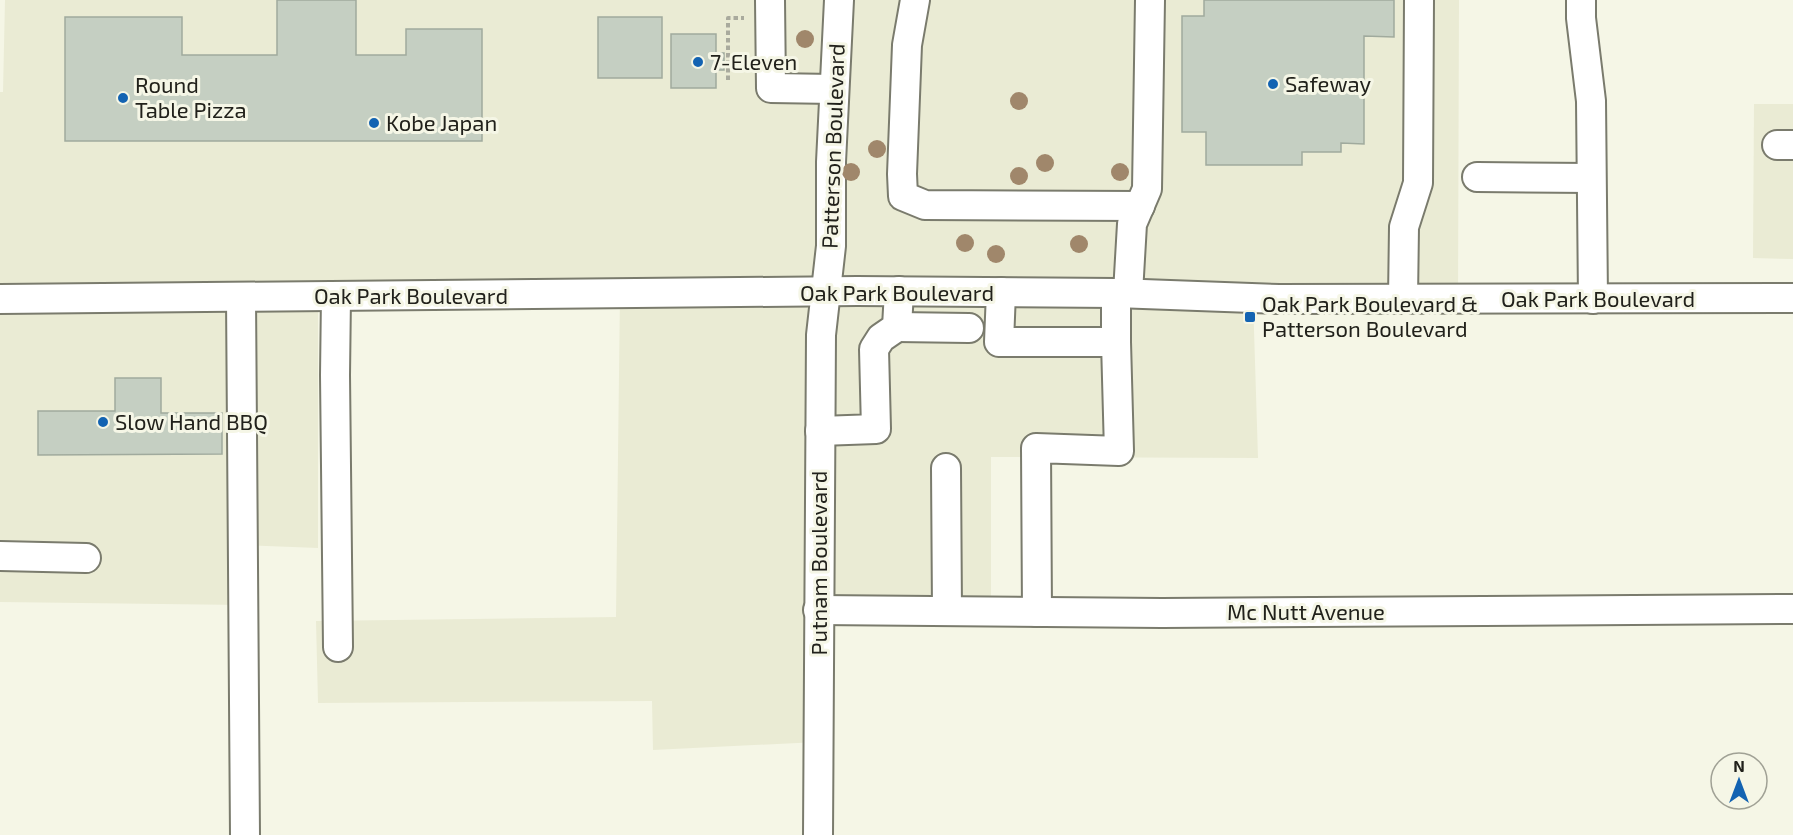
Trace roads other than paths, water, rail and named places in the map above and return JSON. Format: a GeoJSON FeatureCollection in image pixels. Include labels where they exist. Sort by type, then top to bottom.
{"type":"FeatureCollection","features":[{"type":"Feature","properties":{"kind":"street"},"geometry":{"type":"LineString","coordinates":[[770,0],[771,88],[834,89]]}},
{"type":"Feature","properties":{"kind":"street","name":"Patterson Boulevard"},"geometry":{"type":"LineString","coordinates":[[826,292],[831,246],[831,162],[839,0]]}},
{"type":"Feature","properties":{"kind":"street"},"geometry":{"type":"LineString","coordinates":[[915,0],[907,45],[903,196],[925,205],[1140,206]]}},
{"type":"Feature","properties":{"kind":"street"},"geometry":{"type":"LineString","coordinates":[[1037,612],[1036,448],[1119,451],[1116,342],[1132,224],[1147,189],[1150,0]]}},
{"type":"Feature","properties":{"kind":"street"},"geometry":{"type":"LineString","coordinates":[[1403,299],[1404,227],[1418,183],[1419,0]]}},
{"type":"Feature","properties":{"kind":"street"},"geometry":{"type":"LineString","coordinates":[[1581,0],[1591,101],[1593,299]]}},
{"type":"Feature","properties":{"kind":"street"},"geometry":{"type":"LineString","coordinates":[[1477,177],[1592,178]]}},
{"type":"Feature","properties":{"kind":"street"},"geometry":{"type":"LineString","coordinates":[[897,327],[899,291]]}},
{"type":"Feature","properties":{"kind":"street","name":"Oak Park Boulevard"},"geometry":{"type":"LineString","coordinates":[[0,299],[899,291],[1122,293],[1278,299],[1793,298]]}},
{"type":"Feature","properties":{"kind":"street","name":"Putnam Boulevard"},"geometry":{"type":"LineString","coordinates":[[818,835],[821,335],[826,292]]}},
{"type":"Feature","properties":{"kind":"street"},"geometry":{"type":"LineString","coordinates":[[1001,292],[999,342],[1116,342]]}},
{"type":"Feature","properties":{"kind":"street"},"geometry":{"type":"LineString","coordinates":[[336,296],[339,646]]}},
{"type":"Feature","properties":{"kind":"street"},"geometry":{"type":"LineString","coordinates":[[241,297],[245,835]]}},
{"type":"Feature","properties":{"kind":"street"},"geometry":{"type":"LineString","coordinates":[[820,431],[876,429],[874,350],[881,338],[897,327],[969,328]]}},
{"type":"Feature","properties":{"kind":"street"},"geometry":{"type":"LineString","coordinates":[[946,468],[947,611]]}},
{"type":"Feature","properties":{"kind":"street"},"geometry":{"type":"LineString","coordinates":[[0,556],[86,558]]}},
{"type":"Feature","properties":{"kind":"street","name":"Mc Nutt Avenue"},"geometry":{"type":"LineString","coordinates":[[818,610],[1174,613],[1793,609]]}},
{"type":"Feature","properties":{"kind":"place","name":"7-Eleven"},"geometry":{"type":"Point","coordinates":[698,62]}},
{"type":"Feature","properties":{"kind":"place","name":"Safeway"},"geometry":{"type":"Point","coordinates":[1273,84]}},
{"type":"Feature","properties":{"kind":"place","name":"Round Table Pizza"},"geometry":{"type":"Point","coordinates":[123,98]}},
{"type":"Feature","properties":{"kind":"place","name":"Kobe Japan"},"geometry":{"type":"Point","coordinates":[374,123]}},
{"type":"Feature","properties":{"kind":"place","name":"Oak Park Boulevard & Patterson Boulevard"},"geometry":{"type":"Point","coordinates":[1250,317]}},
{"type":"Feature","properties":{"kind":"place","name":"Slow Hand BBQ"},"geometry":{"type":"Point","coordinates":[103,422]}}]}
